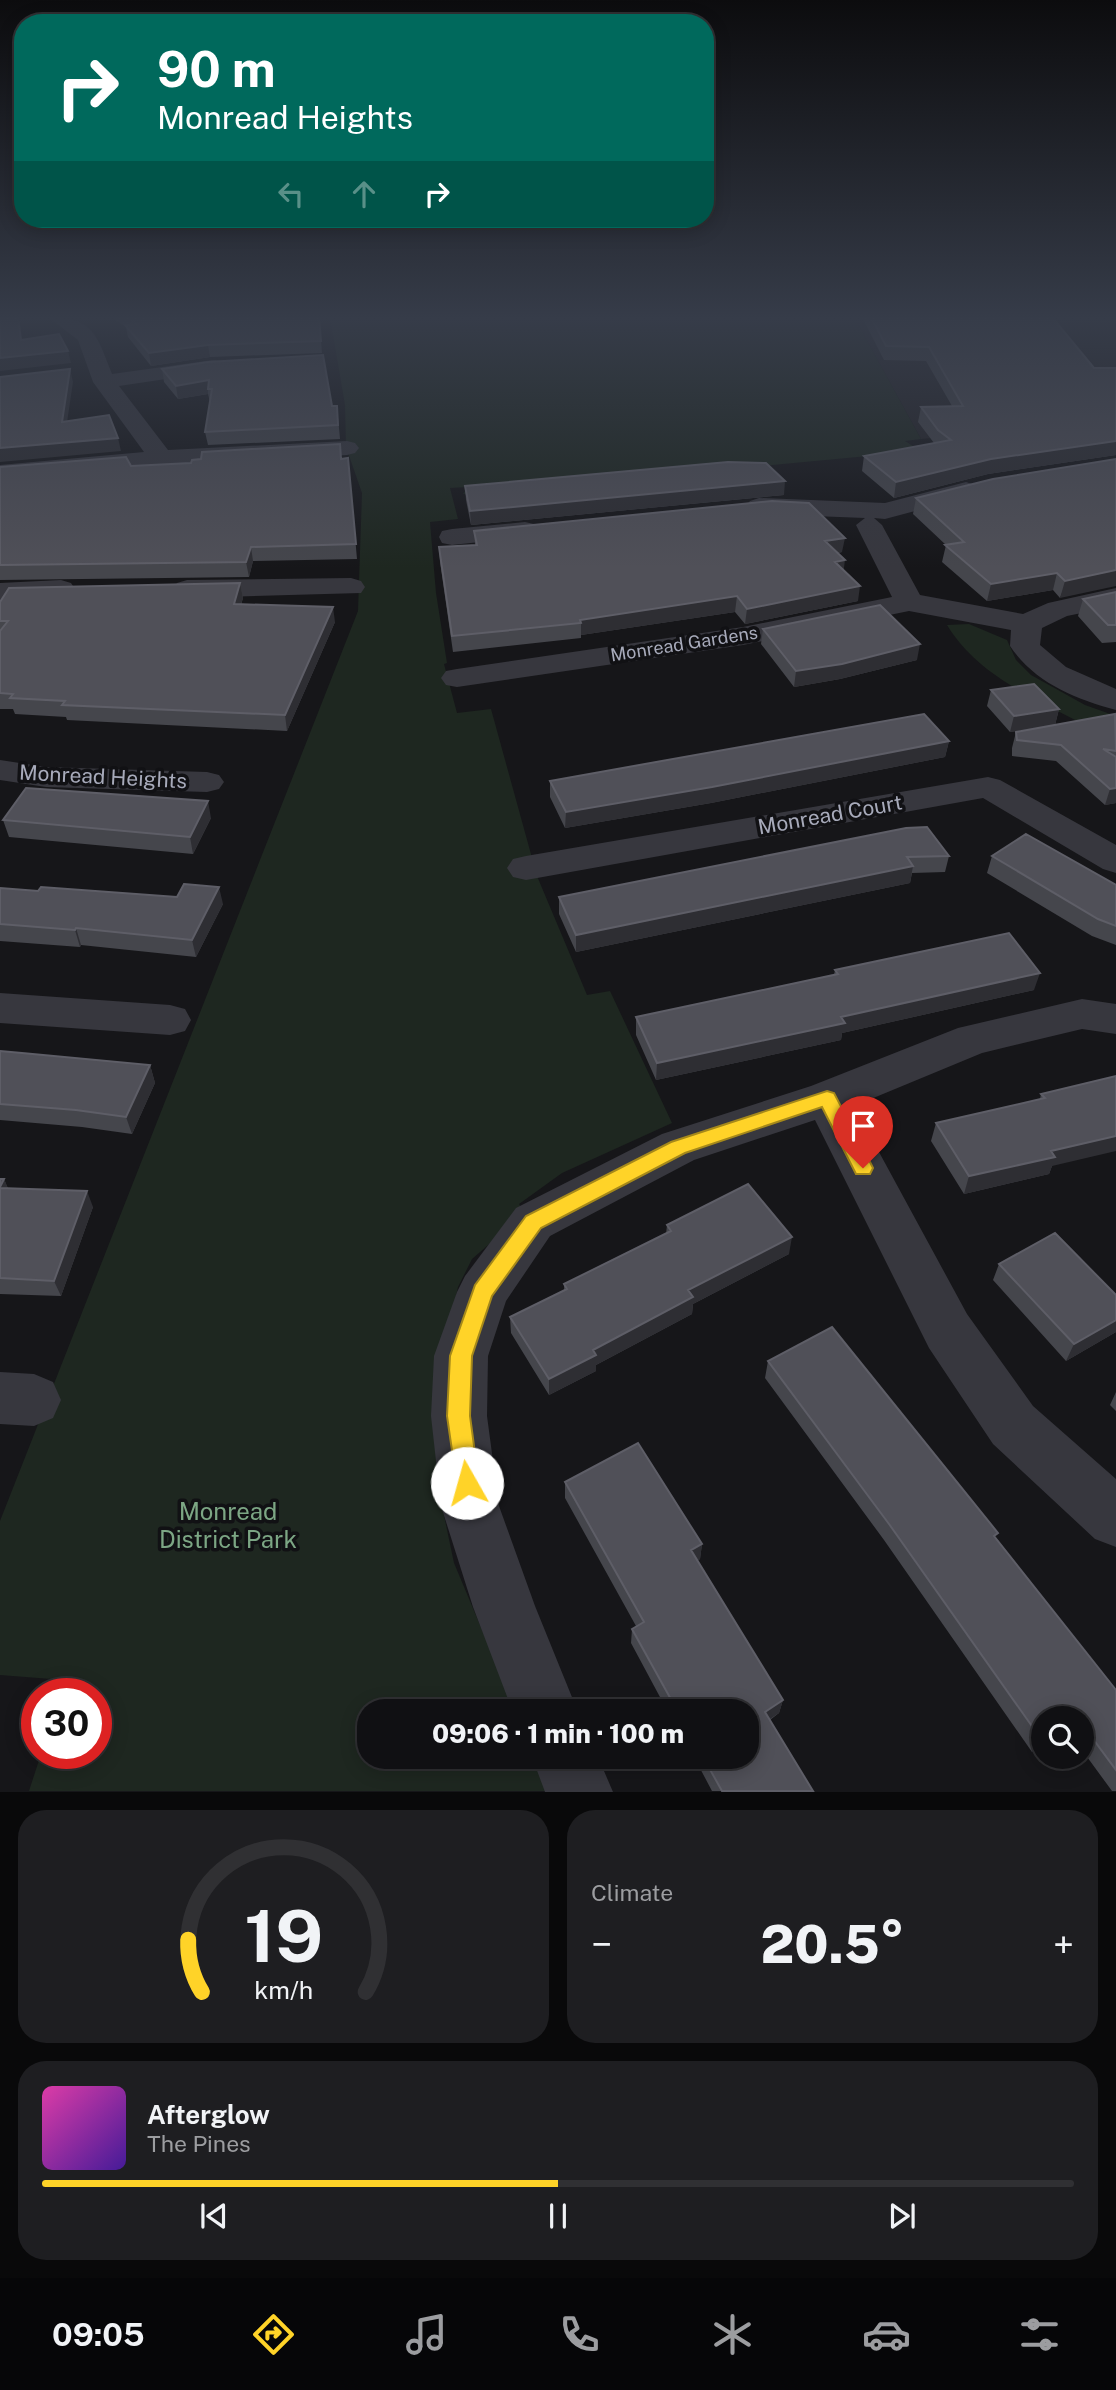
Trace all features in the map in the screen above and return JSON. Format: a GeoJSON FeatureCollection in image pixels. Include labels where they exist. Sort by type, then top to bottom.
{"type":"FeatureCollection","features":[{"type":"Feature","properties":{"kind":"street"},"geometry":{"type":"LineString","coordinates":[[120,401],[161,458]]}},
{"type":"Feature","properties":{"kind":"street"},"geometry":{"type":"LineString","coordinates":[[0,472],[161,458],[347,448]]}},
{"type":"Feature","properties":{"kind":"street"},"geometry":{"type":"LineString","coordinates":[[728,509],[770,505],[885,511],[988,485]]}},
{"type":"Feature","properties":{"kind":"street"},"geometry":{"type":"LineString","coordinates":[[869,525],[909,602]]}},
{"type":"Feature","properties":{"kind":"street"},"geometry":{"type":"LineString","coordinates":[[452,537],[549,527]]}},
{"type":"Feature","properties":{"kind":"street"},"geometry":{"type":"LineString","coordinates":[[156,589],[351,587]]}},
{"type":"Feature","properties":{"kind":"street"},"geometry":{"type":"LineString","coordinates":[[0,592],[88,589]]}},
{"type":"Feature","properties":{"kind":"street"},"geometry":{"type":"LineString","coordinates":[[1116,597],[1058,609],[1027,624],[1025,646],[1041,667],[1083,688],[1116,700]]}},
{"type":"Feature","properties":{"kind":"street","name":"Monread Gardens"},"geometry":{"type":"LineString","coordinates":[[457,678],[743,636],[909,602],[1027,624]]}},
{"type":"Feature","properties":{"kind":"street","name":"Monread Heights"},"geometry":{"type":"LineString","coordinates":[[0,770],[46,777],[207,782]]}},
{"type":"Feature","properties":{"kind":"street","name":"Monread Court"},"geometry":{"type":"LineString","coordinates":[[526,868],[988,787],[1116,861]]}},
{"type":"Feature","properties":{"kind":"street"},"geometry":{"type":"LineString","coordinates":[[0,1007],[170,1020]]}},
{"type":"Feature","properties":{"kind":"street"},"geometry":{"type":"LineString","coordinates":[[541,1699],[504,1607],[470,1506],[459,1416],[461,1356],[483,1292],[533,1222],[678,1147],[827,1098],[973,1040],[1082,1014],[1116,1019]]}},
{"type":"Feature","properties":{"kind":"street"},"geometry":{"type":"LineString","coordinates":[[827,1098],[948,1331],[1013,1425],[1116,1518]]}},
{"type":"Feature","properties":{"kind":"street"},"geometry":{"type":"LineString","coordinates":[[570,1769],[579,1791]]}},
{"type":"Feature","properties":{"kind":"shaded area"},"geometry":{"type":"Polygon","coordinates":[[[900,401],[1116,401],[1116,420],[921,439],[900,401]]]}},
{"type":"Feature","properties":{"kind":"green space","name":"Monread District Park"},"geometry":{"type":"Polygon","coordinates":[[[344,401],[900,401],[921,439],[905,441],[921,451],[463,494],[468,487],[450,488],[458,519],[430,522],[436,593],[447,663],[444,664],[457,713],[491,709],[537,876],[587,995],[610,991],[672,1123],[562,1173],[519,1204],[525,1213],[472,1259],[458,1287],[434,1392],[438,1487],[454,1563],[511,1699],[357,1699],[357,1769],[539,1769],[547,1791],[29,1791],[36,1769],[112,1769],[112,1678],[0,1675],[0,1521],[358,611],[362,493],[346,447],[344,401]]]}},
{"type":"Feature","properties":{"kind":"green space"},"geometry":{"type":"Polygon","coordinates":[[[969,624],[1007,640],[1016,660],[1031,675],[1085,705],[1116,716],[1087,726],[1028,696],[975,659],[947,625],[969,624]]]}},
{"type":"Feature","properties":{"kind":"building"},"geometry":{"type":"Polygon","coordinates":[[[0,401],[65,401],[62,422],[109,415],[118,438],[0,448],[0,401]]]}},
{"type":"Feature","properties":{"kind":"building"},"geometry":{"type":"Polygon","coordinates":[[[210,401],[331,401],[332,406],[337,406],[338,425],[205,432],[210,401]]]}},
{"type":"Feature","properties":{"kind":"building"},"geometry":{"type":"Polygon","coordinates":[[[960,401],[1116,401],[1116,441],[991,459],[896,482],[864,456],[951,440],[938,430],[921,407],[963,406],[960,401]]]}},
{"type":"Feature","properties":{"kind":"building"},"geometry":{"type":"Polygon","coordinates":[[[340,444],[341,459],[348,458],[356,544],[251,547],[246,562],[0,565],[0,467],[126,457],[131,466],[191,463],[192,460],[201,459],[202,452],[340,444]]]}},
{"type":"Feature","properties":{"kind":"building"},"geometry":{"type":"Polygon","coordinates":[[[1116,459],[1116,570],[1065,581],[1057,573],[991,584],[945,545],[964,542],[916,498],[993,479],[1116,459]]]}},
{"type":"Feature","properties":{"kind":"building"},"geometry":{"type":"Polygon","coordinates":[[[728,462],[766,463],[785,481],[470,511],[465,486],[728,462]]]}},
{"type":"Feature","properties":{"kind":"building"},"geometry":{"type":"Polygon","coordinates":[[[772,501],[809,503],[845,538],[825,541],[845,560],[835,562],[860,586],[747,609],[737,596],[580,620],[581,623],[452,636],[439,547],[477,545],[474,531],[772,501]]]}},
{"type":"Feature","properties":{"kind":"building"},"geometry":{"type":"Polygon","coordinates":[[[240,583],[234,604],[333,607],[285,715],[62,705],[65,701],[10,698],[13,694],[0,693],[0,631],[8,621],[0,621],[0,602],[9,588],[240,583]]]}},
{"type":"Feature","properties":{"kind":"building"},"geometry":{"type":"Polygon","coordinates":[[[1116,592],[1116,625],[1108,625],[1083,599],[1116,592]]]}},
{"type":"Feature","properties":{"kind":"building"},"geometry":{"type":"Polygon","coordinates":[[[880,605],[920,644],[842,664],[796,671],[763,629],[880,605]]]}},
{"type":"Feature","properties":{"kind":"building"},"geometry":{"type":"Polygon","coordinates":[[[1034,684],[1059,709],[1014,716],[991,690],[1034,684]]]}},
{"type":"Feature","properties":{"kind":"building"},"geometry":{"type":"Polygon","coordinates":[[[924,714],[949,741],[566,812],[550,781],[924,714]]]}},
{"type":"Feature","properties":{"kind":"building"},"geometry":{"type":"Polygon","coordinates":[[[1115,714],[1116,751],[1103,749],[1116,757],[1116,788],[1110,789],[1061,745],[1017,740],[1016,732],[1115,714]]]}},
{"type":"Feature","properties":{"kind":"building"},"geometry":{"type":"Polygon","coordinates":[[[26,788],[208,801],[190,837],[3,820],[26,788]]]}},
{"type":"Feature","properties":{"kind":"building"},"geometry":{"type":"Polygon","coordinates":[[[927,827],[949,856],[907,857],[913,866],[576,935],[559,897],[906,828],[927,827]]]}},
{"type":"Feature","properties":{"kind":"building"},"geometry":{"type":"Polygon","coordinates":[[[1026,834],[1116,885],[1116,926],[1098,919],[992,856],[1026,834]]]}},
{"type":"Feature","properties":{"kind":"building"},"geometry":{"type":"Polygon","coordinates":[[[184,884],[219,887],[192,940],[76,928],[0,924],[0,888],[38,891],[41,887],[177,897],[184,884]]]}},
{"type":"Feature","properties":{"kind":"building"},"geometry":{"type":"Polygon","coordinates":[[[1009,933],[1040,973],[841,1017],[845,1023],[657,1063],[636,1017],[838,974],[835,970],[1009,933]]]}},
{"type":"Feature","properties":{"kind":"building"},"geometry":{"type":"Polygon","coordinates":[[[0,1051],[150,1065],[126,1117],[0,1104],[0,1051]]]}},
{"type":"Feature","properties":{"kind":"building"},"geometry":{"type":"Polygon","coordinates":[[[1116,1076],[1116,1136],[1051,1151],[1055,1157],[969,1176],[936,1123],[1045,1098],[1041,1094],[1116,1076]]]}},
{"type":"Feature","properties":{"kind":"building"},"geometry":{"type":"Polygon","coordinates":[[[748,1184],[792,1237],[688,1290],[693,1297],[593,1350],[596,1355],[549,1379],[510,1317],[567,1289],[564,1284],[671,1231],[667,1225],[748,1184]]]}},
{"type":"Feature","properties":{"kind":"building"},"geometry":{"type":"Polygon","coordinates":[[[0,1188],[87,1191],[54,1281],[0,1278],[0,1188]]]}},
{"type":"Feature","properties":{"kind":"building"},"geometry":{"type":"Polygon","coordinates":[[[1055,1233],[1116,1295],[1116,1320],[1074,1344],[999,1264],[1055,1233]]]}},
{"type":"Feature","properties":{"kind":"building"},"geometry":{"type":"Polygon","coordinates":[[[832,1327],[998,1533],[994,1536],[1116,1690],[1116,1770],[1094,1740],[1094,1706],[1031,1706],[1031,1725],[889,1524],[768,1361],[832,1327]]]}},
{"type":"Feature","properties":{"kind":"building"},"geometry":{"type":"Polygon","coordinates":[[[638,1443],[702,1544],[691,1550],[783,1700],[765,1712],[813,1791],[722,1791],[710,1769],[759,1769],[759,1699],[671,1699],[632,1629],[644,1622],[565,1482],[638,1443]]]}},
{"type":"Feature","properties":{"kind":"route"},"geometry":{"type":"LineString","coordinates":[[467,1483],[459,1416],[461,1356],[483,1292],[533,1222],[678,1147],[827,1098],[863,1168]]}}]}
